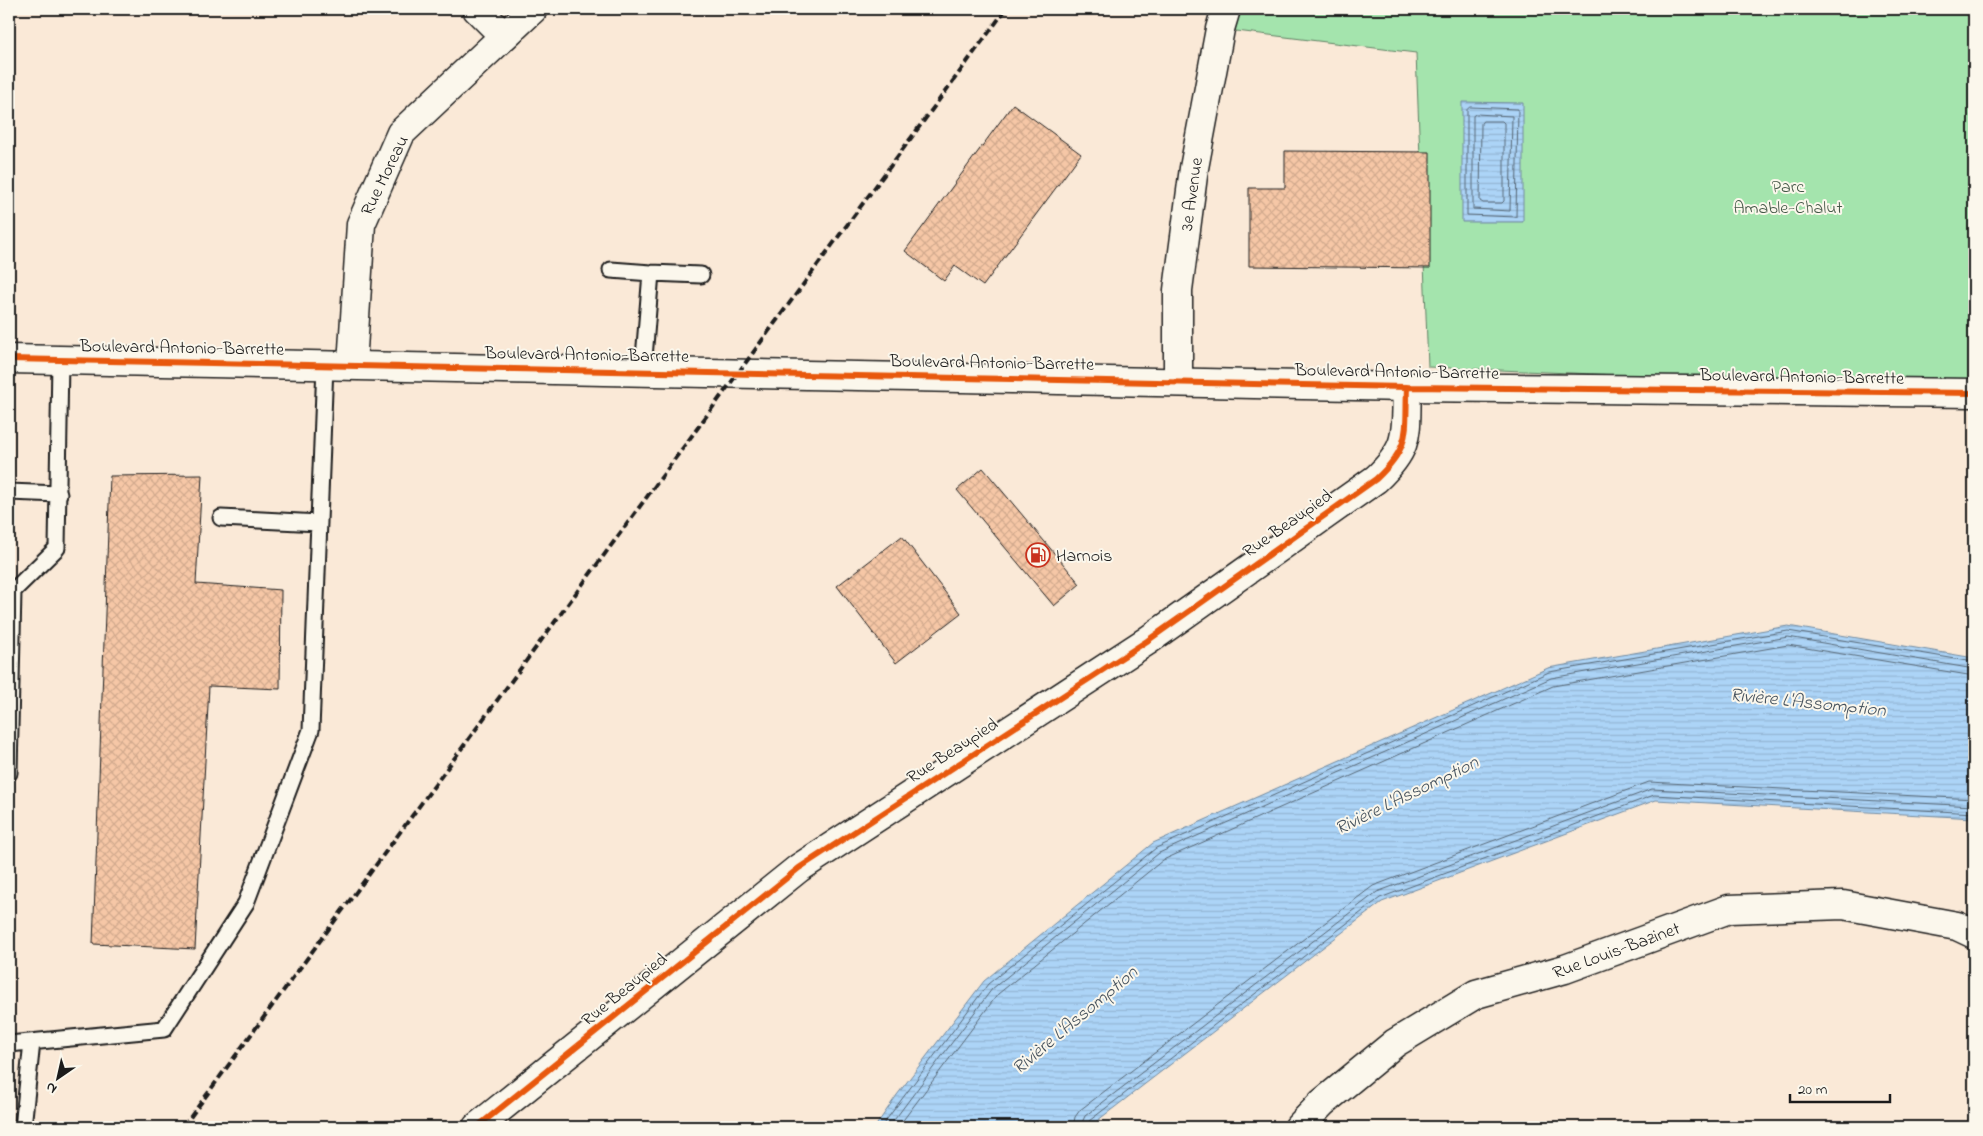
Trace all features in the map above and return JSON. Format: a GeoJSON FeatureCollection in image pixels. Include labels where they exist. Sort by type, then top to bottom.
{"type":"FeatureCollection","features":[{"type":"Feature","properties":{"kind":"street"},"geometry":{"type":"LineString","coordinates":[[477,9],[504,36]]}},
{"type":"Feature","properties":{"kind":"street","name":"Rue Moreau"},"geometry":{"type":"LineString","coordinates":[[338,365],[361,224],[401,134],[533,9]]}},
{"type":"Feature","properties":{"kind":"street","name":"3e Avenue"},"geometry":{"type":"LineString","coordinates":[[1178,381],[1178,290],[1194,168],[1220,29],[1226,9]]}},
{"type":"Feature","properties":{"kind":"street","name":"Boulevard Antonio-Barrette"},"geometry":{"type":"LineString","coordinates":[[9,359],[1407,386],[1974,393]]}},
{"type":"Feature","properties":{"kind":"street","name":"Rue Beaupied"},"geometry":{"type":"LineString","coordinates":[[477,1127],[799,868],[1147,641],[1376,479],[1394,462],[1405,441],[1407,386]]}},
{"type":"Feature","properties":{"kind":"street","name":"Rue Louis-Bazinet"},"geometry":{"type":"LineString","coordinates":[[1299,1127],[1322,1103],[1395,1043],[1476,994],[1566,969],[1729,909],[1843,905],[1956,926],[1974,934]]}},
{"type":"Feature","properties":{"kind":"lane"},"geometry":{"type":"LineString","coordinates":[[611,270],[700,275]]}},
{"type":"Feature","properties":{"kind":"lane"},"geometry":{"type":"LineString","coordinates":[[643,370],[651,273]]}},
{"type":"Feature","properties":{"kind":"lane"},"geometry":{"type":"LineString","coordinates":[[9,773],[11,590],[57,548],[60,360]]}},
{"type":"Feature","properties":{"kind":"lane"},"geometry":{"type":"LineString","coordinates":[[9,1044],[164,1028],[246,903],[311,730],[319,523],[338,365]]}},
{"type":"Feature","properties":{"kind":"lane"},"geometry":{"type":"LineString","coordinates":[[9,492],[59,494]]}},
{"type":"Feature","properties":{"kind":"lane"},"geometry":{"type":"LineString","coordinates":[[221,518],[319,523]]}},
{"type":"Feature","properties":{"kind":"lane"},"geometry":{"type":"LineString","coordinates":[[23,1127],[32,1042]]}},
{"type":"Feature","properties":{"kind":"green space","name":"Parc Amable-Chalut"},"geometry":{"type":"Polygon","coordinates":[[[1226,9],[1974,9],[1974,390],[1428,367],[1416,53],[1220,29],[1226,9]]]}},
{"type":"Feature","properties":{"kind":"water"},"geometry":{"type":"Polygon","coordinates":[[[1462,102],[1523,103],[1523,222],[1462,222],[1462,102]]]}},
{"type":"Feature","properties":{"kind":"water","name":"Rivière L'Assomption"},"geometry":{"type":"Polygon","coordinates":[[[1788,626],[1974,658],[1974,818],[1656,800],[1382,902],[1089,1127],[875,1127],[897,1095],[984,981],[1153,843],[1548,668],[1788,626]]]}},
{"type":"Feature","properties":{"kind":"building"},"geometry":{"type":"Polygon","coordinates":[[[1013,104],[1081,154],[983,286],[955,266],[944,281],[905,251],[1013,104]]]}},
{"type":"Feature","properties":{"kind":"building"},"geometry":{"type":"Polygon","coordinates":[[[1285,151],[1430,152],[1430,268],[1249,266],[1249,188],[1285,188],[1285,151]]]}},
{"type":"Feature","properties":{"kind":"building"},"geometry":{"type":"Polygon","coordinates":[[[983,468],[1080,584],[1054,606],[957,490],[983,468]]]}},
{"type":"Feature","properties":{"kind":"building"},"geometry":{"type":"Polygon","coordinates":[[[202,475],[196,584],[281,590],[280,689],[209,686],[195,949],[93,944],[110,476],[202,475]]]}},
{"type":"Feature","properties":{"kind":"building"},"geometry":{"type":"Polygon","coordinates":[[[902,536],[961,613],[896,663],[837,586],[902,536]]]}},
{"type":"Feature","properties":{"kind":"railway"},"geometry":{"type":"LineString","coordinates":[[183,1127],[1006,9]]}},
{"type":"Feature","properties":{"kind":"cycle path"},"geometry":{"type":"LineString","coordinates":[[9,359],[1407,387],[1974,393]]}},
{"type":"Feature","properties":{"kind":"cycle path"},"geometry":{"type":"LineString","coordinates":[[477,1127],[799,868],[1147,641],[1376,479],[1396,457],[1401,447],[1406,427],[1407,387]]}},
{"type":"Feature","properties":{"kind":"place","name":"Harnois"},"geometry":{"type":"Point","coordinates":[1038,555]}}]}
